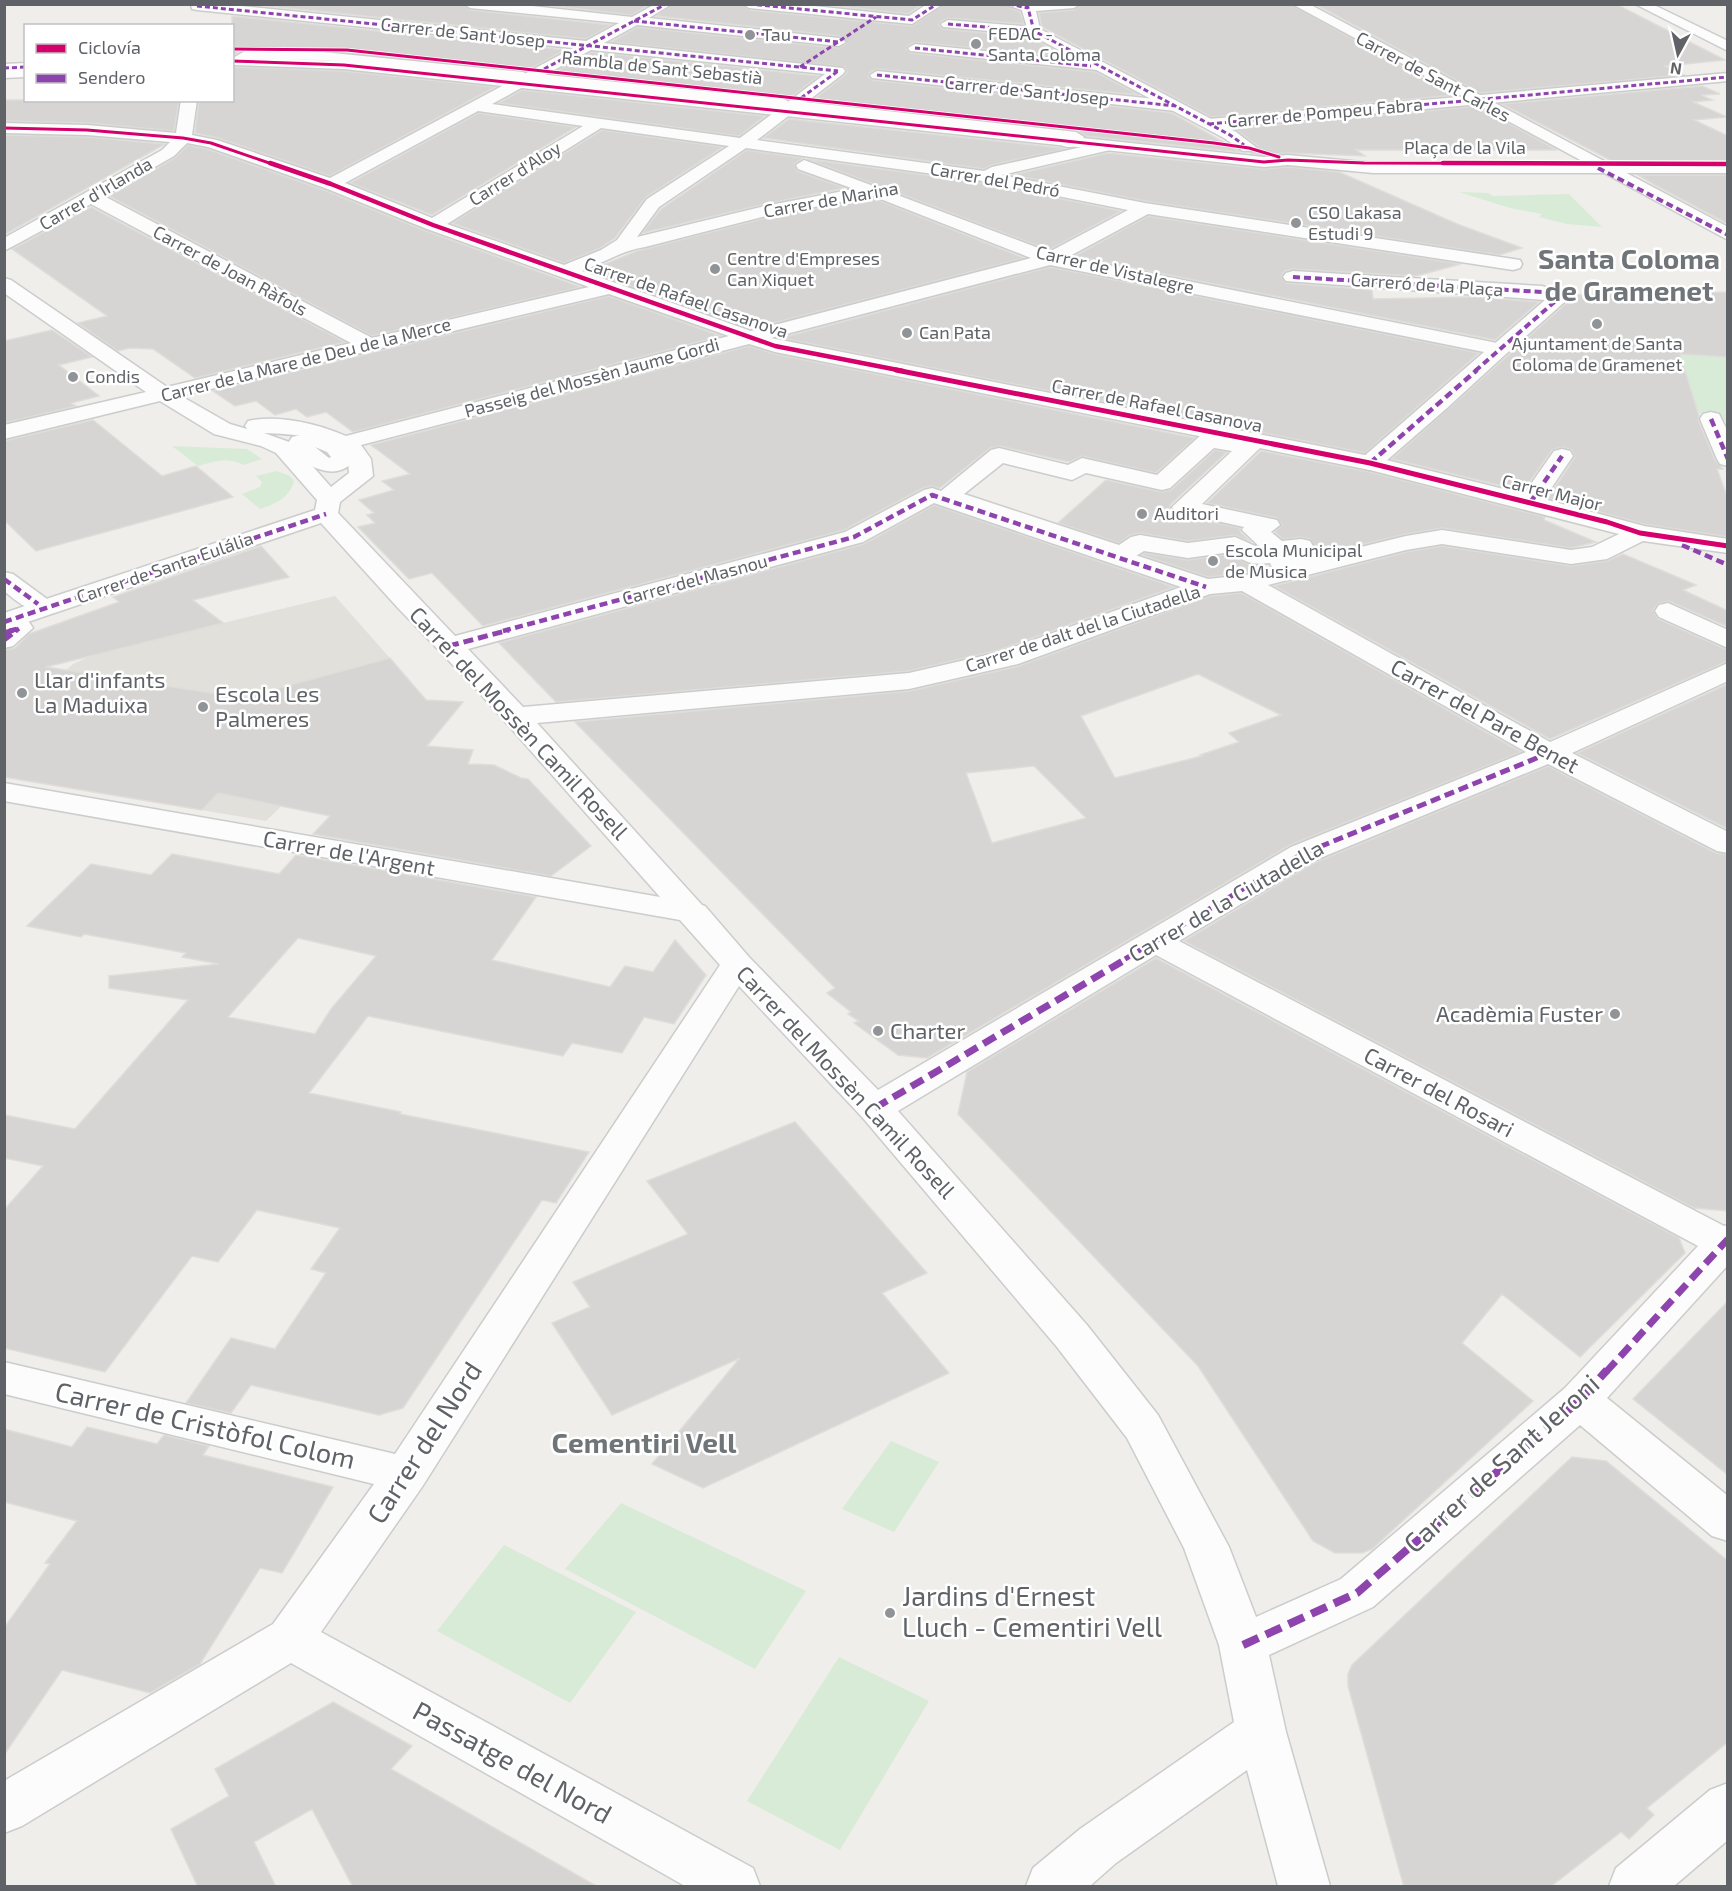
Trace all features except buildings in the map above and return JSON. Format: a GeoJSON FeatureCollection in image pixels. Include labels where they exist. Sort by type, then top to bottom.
{"type":"FeatureCollection","features":[{"type":"Feature","properties":{"kind":"street"},"geometry":{"type":"LineString","coordinates":[[470,4],[839,42]]}},
{"type":"Feature","properties":{"kind":"street"},"geometry":{"type":"LineString","coordinates":[[331,184],[666,4]]}},
{"type":"Feature","properties":{"kind":"street"},"geometry":{"type":"LineString","coordinates":[[749,4],[912,20],[937,4]]}},
{"type":"Feature","properties":{"kind":"street"},"geometry":{"type":"LineString","coordinates":[[1009,4],[1028,6],[1074,4]]}},
{"type":"Feature","properties":{"kind":"street","name":"Carrer de Sant Carles"},"geometry":{"type":"LineString","coordinates":[[1298,4],[1592,164]]}},
{"type":"Feature","properties":{"kind":"street"},"geometry":{"type":"LineString","coordinates":[[1641,4],[1728,47]]}},
{"type":"Feature","properties":{"kind":"street"},"geometry":{"type":"LineString","coordinates":[[194,24],[196,5]]}},
{"type":"Feature","properties":{"kind":"street","name":"Carrer de Sant Josep"},"geometry":{"type":"LineString","coordinates":[[196,5],[838,71],[803,103]]}},
{"type":"Feature","properties":{"kind":"street"},"geometry":{"type":"LineString","coordinates":[[1028,6],[1034,31]]}},
{"type":"Feature","properties":{"kind":"street"},"geometry":{"type":"LineString","coordinates":[[800,67],[876,17]]}},
{"type":"Feature","properties":{"kind":"street"},"geometry":{"type":"LineString","coordinates":[[948,24],[1034,31],[1209,124],[1223,145]]}},
{"type":"Feature","properties":{"kind":"street"},"geometry":{"type":"LineString","coordinates":[[915,48],[1097,66]]}},
{"type":"Feature","properties":{"kind":"street","name":"Rambla de Sant Sebastià"},"geometry":{"type":"LineString","coordinates":[[237,55],[347,50],[530,77],[785,108],[1076,136],[1249,148],[1288,160]]}},
{"type":"Feature","properties":{"kind":"street","name":"Rambla de Sant Sebastià"},"geometry":{"type":"LineString","coordinates":[[237,55],[315,63],[530,77],[803,103],[1076,136],[1104,147],[1187,155],[1223,145],[1264,162],[1288,160],[1339,163]]}},
{"type":"Feature","properties":{"kind":"street"},"geometry":{"type":"LineString","coordinates":[[4,62],[24,61]]}},
{"type":"Feature","properties":{"kind":"street"},"geometry":{"type":"LineString","coordinates":[[4,68],[24,67]]}},
{"type":"Feature","properties":{"kind":"street"},"geometry":{"type":"LineString","coordinates":[[4,74],[24,73]]}},
{"type":"Feature","properties":{"kind":"street","name":"Carrer de Sant Josep"},"geometry":{"type":"LineString","coordinates":[[878,75],[1176,106]]}},
{"type":"Feature","properties":{"kind":"street","name":"Rambla de Sant Sebastià"},"geometry":{"type":"LineString","coordinates":[[530,77],[785,108]]}},
{"type":"Feature","properties":{"kind":"street","name":"Carrer de Pompeu Fabra"},"geometry":{"type":"LineString","coordinates":[[1209,124],[1728,77]]}},
{"type":"Feature","properties":{"kind":"street"},"geometry":{"type":"LineString","coordinates":[[183,138],[189,102]]}},
{"type":"Feature","properties":{"kind":"street"},"geometry":{"type":"LineString","coordinates":[[623,244],[653,203],[743,144],[785,108],[803,103]]}},
{"type":"Feature","properties":{"kind":"street","name":"Carrer del Pedró"},"geometry":{"type":"LineString","coordinates":[[474,106],[977,175],[1145,208],[1514,264]]}},
{"type":"Feature","properties":{"kind":"street","name":"Carrer d'Aloy"},"geometry":{"type":"LineString","coordinates":[[432,225],[598,123]]}},
{"type":"Feature","properties":{"kind":"street","name":"Carrer de Rafael Casanova"},"geometry":{"type":"LineString","coordinates":[[4,128],[87,130],[183,138],[211,143],[331,184],[432,225],[775,346],[1370,463]]}},
{"type":"Feature","properties":{"kind":"street","name":"Carrer d'Irlanda"},"geometry":{"type":"LineString","coordinates":[[4,246],[168,153],[183,138]]}},
{"type":"Feature","properties":{"kind":"street","name":"Carrer de Vistalegre"},"geometry":{"type":"LineString","coordinates":[[743,144],[875,191],[1050,259],[1500,349]]}},
{"type":"Feature","properties":{"kind":"street","name":"Carrer de Marina"},"geometry":{"type":"LineString","coordinates":[[563,272],[608,254],[623,244],[645,242],[775,209],[977,175],[1104,147]]}},
{"type":"Feature","properties":{"kind":"street"},"geometry":{"type":"LineString","coordinates":[[1592,164],[1728,160]]}},
{"type":"Feature","properties":{"kind":"street","name":"Plaça de la Vila"},"geometry":{"type":"LineString","coordinates":[[1339,163],[1373,168],[1592,164],[1728,235]]}},
{"type":"Feature","properties":{"kind":"street"},"geometry":{"type":"LineString","coordinates":[[1592,164],[1728,168]]}},
{"type":"Feature","properties":{"kind":"street","name":"Carrer de Joan Ràfols"},"geometry":{"type":"LineString","coordinates":[[92,198],[368,344]]}},
{"type":"Feature","properties":{"kind":"street"},"geometry":{"type":"LineString","coordinates":[[1050,259],[1145,208]]}},
{"type":"Feature","properties":{"kind":"street","name":"Passeig del Mossèn Jaume Gordi"},"geometry":{"type":"LineString","coordinates":[[288,451],[322,468],[336,468],[352,451],[751,337],[1050,259]]}},
{"type":"Feature","properties":{"kind":"street","name":"Carreró de la Plaça"},"geometry":{"type":"LineString","coordinates":[[1293,277],[1542,292],[1560,298],[1500,349]]}},
{"type":"Feature","properties":{"kind":"street"},"geometry":{"type":"LineString","coordinates":[[4,285],[222,429],[269,441],[288,451]]}},
{"type":"Feature","properties":{"kind":"street","name":"Carrer de la Mare de Deu de la Merce"},"geometry":{"type":"LineString","coordinates":[[4,432],[608,288]]}},
{"type":"Feature","properties":{"kind":"street"},"geometry":{"type":"LineString","coordinates":[[1370,463],[1500,349]]}},
{"type":"Feature","properties":{"kind":"street"},"geometry":{"type":"LineString","coordinates":[[1711,419],[1728,459]]}},
{"type":"Feature","properties":{"kind":"street"},"geometry":{"type":"LineString","coordinates":[[222,429],[254,426],[320,434],[352,451],[361,476],[328,507]]}},
{"type":"Feature","properties":{"kind":"street"},"geometry":{"type":"LineString","coordinates":[[288,451],[286,442],[320,434]]}},
{"type":"Feature","properties":{"kind":"street"},"geometry":{"type":"LineString","coordinates":[[1209,440],[1249,448],[1184,507],[1268,525],[1254,530],[1277,549],[1301,546],[1296,553],[1310,557],[1282,564],[1281,557],[1267,555],[1256,558],[1235,544],[1206,552],[1167,550],[1140,542],[1122,554],[947,496],[999,455],[1072,473],[1082,465],[1162,483],[1209,440]]}},
{"type":"Feature","properties":{"kind":"street","name":"Carrer del Mossèn Camil Rosell"},"geometry":{"type":"LineString","coordinates":[[288,451],[328,507],[449,646],[516,716],[694,913],[737,964],[875,1108],[1072,1336],[1143,1427],[1206,1547],[1243,1645],[1261,1732],[1304,1887]]}},
{"type":"Feature","properties":{"kind":"street"},"geometry":{"type":"LineString","coordinates":[[1530,503],[1562,456]]}},
{"type":"Feature","properties":{"kind":"street","name":"Carrer Major"},"geometry":{"type":"LineString","coordinates":[[1370,463],[1650,534],[1728,546]]}},
{"type":"Feature","properties":{"kind":"street","name":"Carrer del Masnou"},"geometry":{"type":"LineString","coordinates":[[449,646],[854,537],[932,495],[1206,587]]}},
{"type":"Feature","properties":{"kind":"street","name":"Carrer de Santa Eulália"},"geometry":{"type":"LineString","coordinates":[[4,622],[328,507]]}},
{"type":"Feature","properties":{"kind":"street"},"geometry":{"type":"LineString","coordinates":[[1650,534],[1728,565]]}},
{"type":"Feature","properties":{"kind":"street","name":"Carrer de dalt del la Ciutadella"},"geometry":{"type":"LineString","coordinates":[[516,716],[909,681],[1008,658],[1206,587],[1246,583],[1406,543],[1442,537],[1571,557],[1598,554],[1650,534]]}},
{"type":"Feature","properties":{"kind":"street"},"geometry":{"type":"LineString","coordinates":[[4,579],[38,604],[4,615]]}},
{"type":"Feature","properties":{"kind":"street","name":"Carrer del Pare Benet"},"geometry":{"type":"LineString","coordinates":[[1246,583],[1549,753],[1728,844]]}},
{"type":"Feature","properties":{"kind":"street"},"geometry":{"type":"LineString","coordinates":[[1668,611],[1728,640]]}},
{"type":"Feature","properties":{"kind":"street"},"geometry":{"type":"LineString","coordinates":[[4,633],[20,628],[4,640]]}},
{"type":"Feature","properties":{"kind":"street","name":"Carrer de la Ciutadella"},"geometry":{"type":"LineString","coordinates":[[875,1108],[1302,854],[1549,753],[1727,671]]}},
{"type":"Feature","properties":{"kind":"street","name":"Carrer de l'Argent"},"geometry":{"type":"LineString","coordinates":[[4,792],[694,913]]}},
{"type":"Feature","properties":{"kind":"street","name":"Carrer del Rosari"},"geometry":{"type":"LineString","coordinates":[[1154,941],[1726,1241]]}},
{"type":"Feature","properties":{"kind":"street","name":"Carrer del Nord"},"geometry":{"type":"LineString","coordinates":[[4,1809],[290,1639],[329,1587],[406,1474],[737,964]]}},
{"type":"Feature","properties":{"kind":"street","name":"Carrer de Sant Jeroni"},"geometry":{"type":"LineString","coordinates":[[1243,1645],[1357,1593],[1580,1400],[1726,1241]]}},
{"type":"Feature","properties":{"kind":"street","name":"Carrer de Cristòfol Colom"},"geometry":{"type":"LineString","coordinates":[[4,1378],[406,1474]]}},
{"type":"Feature","properties":{"kind":"street"},"geometry":{"type":"LineString","coordinates":[[1580,1400],[1728,1523]]}},
{"type":"Feature","properties":{"kind":"street","name":"Passatge del Nord"},"geometry":{"type":"LineString","coordinates":[[290,1639],[734,1887]]}},
{"type":"Feature","properties":{"kind":"street"},"geometry":{"type":"LineString","coordinates":[[1052,1887],[1098,1846],[1261,1732]]}},
{"type":"Feature","properties":{"kind":"street"},"geometry":{"type":"LineString","coordinates":[[1635,1887],[1728,1807]]}},
{"type":"Feature","properties":{"kind":"shaded area","name":"Escola Les Palmeres"},"geometry":{"type":"Polygon","coordinates":[[[335,596],[426,699],[415,710],[386,705],[266,821],[5,777],[4,723],[73,664],[95,654],[335,596]]]}},
{"type":"Feature","properties":{"kind":"green space"},"geometry":{"type":"Polygon","coordinates":[[[1459,192],[1488,193],[1493,196],[1569,194],[1602,227],[1567,224],[1539,217],[1542,214],[1510,208],[1459,192]]]}},
{"type":"Feature","properties":{"kind":"green space"},"geometry":{"type":"Polygon","coordinates":[[[1680,354],[1727,357],[1727,421],[1704,418],[1697,410],[1680,354]]]}},
{"type":"Feature","properties":{"kind":"green space"},"geometry":{"type":"Polygon","coordinates":[[[172,446],[247,449],[262,459],[244,465],[227,460],[198,466],[172,446]]]}},
{"type":"Feature","properties":{"kind":"green space"},"geometry":{"type":"Polygon","coordinates":[[[277,471],[290,476],[294,481],[282,499],[260,509],[242,494],[260,487],[262,482],[256,476],[277,471]]]}},
{"type":"Feature","properties":{"kind":"green space"},"geometry":{"type":"Polygon","coordinates":[[[891,1441],[939,1462],[894,1532],[842,1509],[891,1441]]]}},
{"type":"Feature","properties":{"kind":"green space"},"geometry":{"type":"Polygon","coordinates":[[[621,1503],[806,1591],[755,1669],[565,1569],[621,1503]]]}},
{"type":"Feature","properties":{"kind":"green space"},"geometry":{"type":"Polygon","coordinates":[[[504,1545],[636,1612],[570,1703],[437,1631],[504,1545]]]}},
{"type":"Feature","properties":{"kind":"green space"},"geometry":{"type":"Polygon","coordinates":[[[839,1657],[929,1701],[840,1850],[747,1801],[839,1657]]]}},
{"type":"Feature","properties":{"kind":"marked path"},"geometry":{"type":"LineString","coordinates":[[544,69],[666,4]]}},
{"type":"Feature","properties":{"kind":"marked path"},"geometry":{"type":"LineString","coordinates":[[749,4],[912,20],[937,4]]}},
{"type":"Feature","properties":{"kind":"marked path"},"geometry":{"type":"LineString","coordinates":[[1009,4],[1028,8]]}},
{"type":"Feature","properties":{"kind":"marked path"},"geometry":{"type":"LineString","coordinates":[[1027,4],[1034,31],[1230,135],[1244,145]]}},
{"type":"Feature","properties":{"kind":"marked path"},"geometry":{"type":"LineString","coordinates":[[197,6],[838,71]]}},
{"type":"Feature","properties":{"kind":"marked path"},"geometry":{"type":"LineString","coordinates":[[800,67],[876,17]]}},
{"type":"Feature","properties":{"kind":"marked path"},"geometry":{"type":"LineString","coordinates":[[634,21],[839,42]]}},
{"type":"Feature","properties":{"kind":"marked path"},"geometry":{"type":"LineString","coordinates":[[948,24],[1034,31]]}},
{"type":"Feature","properties":{"kind":"marked path"},"geometry":{"type":"LineString","coordinates":[[915,48],[1091,66]]}},
{"type":"Feature","properties":{"kind":"marked path"},"geometry":{"type":"LineString","coordinates":[[4,68],[24,67]]}},
{"type":"Feature","properties":{"kind":"marked path"},"geometry":{"type":"LineString","coordinates":[[801,98],[838,71]]}},
{"type":"Feature","properties":{"kind":"marked path"},"geometry":{"type":"LineString","coordinates":[[877,75],[1176,106]]}},
{"type":"Feature","properties":{"kind":"marked path"},"geometry":{"type":"LineString","coordinates":[[1209,124],[1728,77]]}},
{"type":"Feature","properties":{"kind":"marked path"},"geometry":{"type":"LineString","coordinates":[[1598,168],[1728,235]]}},
{"type":"Feature","properties":{"kind":"marked path"},"geometry":{"type":"LineString","coordinates":[[1293,277],[1542,292],[1559,298]]}},
{"type":"Feature","properties":{"kind":"marked path"},"geometry":{"type":"LineString","coordinates":[[1370,463],[1559,298]]}},
{"type":"Feature","properties":{"kind":"marked path"},"geometry":{"type":"LineString","coordinates":[[1711,419],[1728,459]]}},
{"type":"Feature","properties":{"kind":"marked path"},"geometry":{"type":"LineString","coordinates":[[1530,503],[1562,456]]}},
{"type":"Feature","properties":{"kind":"marked path"},"geometry":{"type":"LineString","coordinates":[[449,646],[854,537],[932,495],[1206,587]]}},
{"type":"Feature","properties":{"kind":"marked path"},"geometry":{"type":"LineString","coordinates":[[4,622],[326,514]]}},
{"type":"Feature","properties":{"kind":"marked path"},"geometry":{"type":"LineString","coordinates":[[1682,545],[1728,565]]}},
{"type":"Feature","properties":{"kind":"marked path"},"geometry":{"type":"LineString","coordinates":[[4,579],[38,604]]}},
{"type":"Feature","properties":{"kind":"marked path"},"geometry":{"type":"LineString","coordinates":[[4,633],[20,628],[4,640]]}},
{"type":"Feature","properties":{"kind":"marked path"},"geometry":{"type":"LineString","coordinates":[[875,1108],[1302,854],[1549,753]]}},
{"type":"Feature","properties":{"kind":"marked path"},"geometry":{"type":"LineString","coordinates":[[1243,1645],[1357,1593],[1580,1400],[1728,1239]]}},
{"type":"Feature","properties":{"kind":"cycle path"},"geometry":{"type":"LineString","coordinates":[[234,49],[347,50],[1214,143],[1249,148],[1279,157]]}},
{"type":"Feature","properties":{"kind":"cycle path"},"geometry":{"type":"LineString","coordinates":[[234,61],[344,65],[1264,162],[1288,160],[1364,163],[1728,164]]}},
{"type":"Feature","properties":{"kind":"cycle path"},"geometry":{"type":"LineString","coordinates":[[4,128],[87,130],[183,138],[211,143],[331,184],[433,225],[775,346],[1370,463],[1607,522],[1640,533],[1728,546]]}},
{"type":"Feature","properties":{"kind":"place","name":"Tau"},"geometry":{"type":"Point","coordinates":[750,35]}},
{"type":"Feature","properties":{"kind":"place","name":"FEDAC - Santa Coloma"},"geometry":{"type":"Point","coordinates":[976,44]}},
{"type":"Feature","properties":{"kind":"place","name":"CSO Lakasa Estudi 9"},"geometry":{"type":"Point","coordinates":[1296,223]}},
{"type":"Feature","properties":{"kind":"place","name":"Centre d'Empreses Can Xiquet"},"geometry":{"type":"Point","coordinates":[715,269]}},
{"type":"Feature","properties":{"kind":"place","name":"Ajuntament de Santa Coloma de Gramenet"},"geometry":{"type":"Point","coordinates":[1597,324]}},
{"type":"Feature","properties":{"kind":"place","name":"Can Pata"},"geometry":{"type":"Point","coordinates":[907,333]}},
{"type":"Feature","properties":{"kind":"place","name":"Condis"},"geometry":{"type":"Point","coordinates":[73,377]}},
{"type":"Feature","properties":{"kind":"place","name":"Auditori"},"geometry":{"type":"Point","coordinates":[1142,514]}},
{"type":"Feature","properties":{"kind":"place","name":"Escola Municipal de Musica"},"geometry":{"type":"Point","coordinates":[1213,561]}},
{"type":"Feature","properties":{"kind":"place","name":"Llar d'infants La Maduixa"},"geometry":{"type":"Point","coordinates":[22,693]}},
{"type":"Feature","properties":{"kind":"place","name":"Escola Les Palmeres"},"geometry":{"type":"Point","coordinates":[203,707]}},
{"type":"Feature","properties":{"kind":"place","name":"Acadèmia Fuster"},"geometry":{"type":"Point","coordinates":[1615,1014]}},
{"type":"Feature","properties":{"kind":"place","name":"Charter"},"geometry":{"type":"Point","coordinates":[878,1031]}},
{"type":"Feature","properties":{"kind":"place","name":"Jardins d'Ernest Lluch - Cementiri Vell"},"geometry":{"type":"Point","coordinates":[890,1613]}},
{"type":"Feature","properties":{"kind":"district","name":"Santa Coloma de Gramenet"},"geometry":{"type":"Point","coordinates":[1629,275]}},
{"type":"Feature","properties":{"kind":"district","name":"Cementiri Vell"},"geometry":{"type":"Point","coordinates":[644,1443]}}]}
